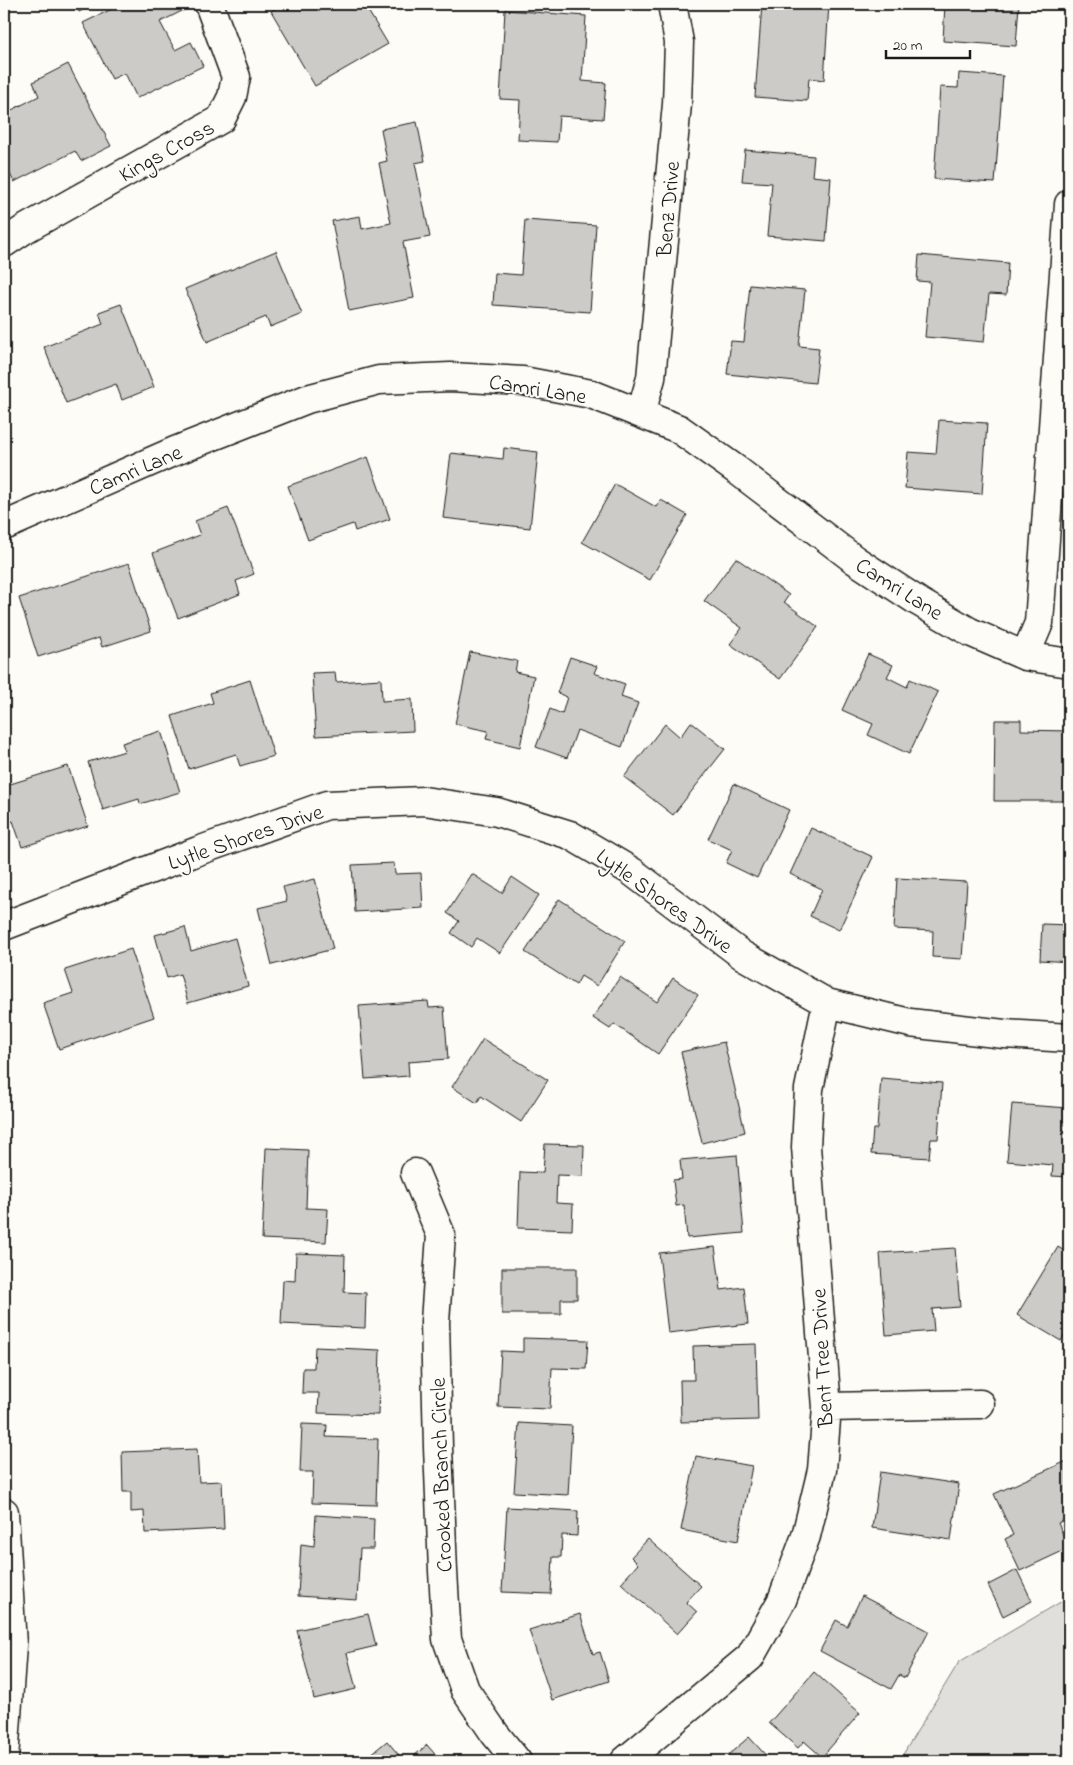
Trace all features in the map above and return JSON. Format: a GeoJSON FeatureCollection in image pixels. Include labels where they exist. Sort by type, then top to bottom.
{"type":"FeatureCollection","features":[{"type":"Feature","properties":{"kind":"street","name":"Kings Cross"},"geometry":{"type":"LineString","coordinates":[[4,243],[33,224],[221,119],[232,97],[236,77],[210,4]]}},
{"type":"Feature","properties":{"kind":"street","name":"Benz Drive"},"geometry":{"type":"LineString","coordinates":[[641,413],[650,378],[676,104],[679,42],[672,4]]}},
{"type":"Feature","properties":{"kind":"street"},"geometry":{"type":"LineString","coordinates":[[1025,656],[1039,623],[1061,443],[1069,204]]}},
{"type":"Feature","properties":{"kind":"street","name":"Camri Lane"},"geometry":{"type":"LineString","coordinates":[[4,526],[175,451],[307,399],[379,380],[450,377],[523,381],[591,394],[679,429],[738,471],[855,560],[919,602],[970,632],[1025,656],[1069,663]]}},
{"type":"Feature","properties":{"kind":"street","name":"Lytle Shores Drive"},"geometry":{"type":"LineString","coordinates":[[4,926],[198,851],[327,805],[424,800],[497,812],[570,835],[631,871],[742,955],[828,1003],[910,1023],[1004,1034],[1069,1038]]}},
{"type":"Feature","properties":{"kind":"street","name":"Bent Tree Drive"},"geometry":{"type":"LineString","coordinates":[[625,1761],[750,1657],[782,1600],[806,1536],[822,1470],[827,1407],[806,1147],[809,1089],[828,1003]]}},
{"type":"Feature","properties":{"kind":"street","name":"Crooked Branch Circle"},"geometry":{"type":"LineString","coordinates":[[416,1173],[441,1235],[435,1322],[439,1486],[448,1639],[465,1690],[495,1734],[517,1761]]}},
{"type":"Feature","properties":{"kind":"street"},"geometry":{"type":"LineString","coordinates":[[827,1407],[980,1404]]}},
{"type":"Feature","properties":{"kind":"street"},"geometry":{"type":"LineString","coordinates":[[4,1512],[12,1645],[4,1759]]}},
{"type":"Feature","properties":{"kind":"shaded area"},"geometry":{"type":"Polygon","coordinates":[[[1069,1597],[1069,1761],[899,1761],[959,1662],[1069,1597]]]}},
{"type":"Feature","properties":{"kind":"building"},"geometry":{"type":"Polygon","coordinates":[[[75,4],[94,4],[79,12],[75,4]]]}},
{"type":"Feature","properties":{"kind":"building"},"geometry":{"type":"Polygon","coordinates":[[[122,4],[185,4],[188,8],[160,22],[175,50],[191,42],[203,66],[137,98],[125,73],[112,79],[83,23],[122,4]]]}},
{"type":"Feature","properties":{"kind":"building"},"geometry":{"type":"Polygon","coordinates":[[[283,4],[364,4],[388,44],[315,86],[271,11],[283,4]]]}},
{"type":"Feature","properties":{"kind":"building"},"geometry":{"type":"Polygon","coordinates":[[[762,4],[829,4],[824,80],[809,78],[807,101],[755,97],[762,4]]]}},
{"type":"Feature","properties":{"kind":"building"},"geometry":{"type":"Polygon","coordinates":[[[945,4],[1019,4],[1016,46],[943,41],[945,4]]]}},
{"type":"Feature","properties":{"kind":"building"},"geometry":{"type":"Polygon","coordinates":[[[505,10],[586,16],[582,81],[606,83],[603,119],[559,116],[557,142],[518,140],[520,100],[500,99],[505,10]]]}},
{"type":"Feature","properties":{"kind":"building"},"geometry":{"type":"Polygon","coordinates":[[[68,64],[111,146],[81,161],[75,151],[14,182],[4,162],[4,114],[39,96],[33,82],[68,64]]]}},
{"type":"Feature","properties":{"kind":"building"},"geometry":{"type":"Polygon","coordinates":[[[959,73],[1003,76],[995,183],[934,179],[940,87],[958,88],[959,73]]]}},
{"type":"Feature","properties":{"kind":"building"},"geometry":{"type":"Polygon","coordinates":[[[417,122],[425,161],[415,163],[430,237],[403,242],[414,298],[349,311],[332,221],[360,216],[362,229],[391,223],[379,163],[387,161],[381,129],[417,122]]]}},
{"type":"Feature","properties":{"kind":"building"},"geometry":{"type":"Polygon","coordinates":[[[745,150],[814,156],[812,176],[831,178],[826,241],[767,236],[772,183],[742,181],[745,150]]]}},
{"type":"Feature","properties":{"kind":"building"},"geometry":{"type":"Polygon","coordinates":[[[525,220],[596,225],[590,312],[493,305],[495,273],[521,275],[525,220]]]}},
{"type":"Feature","properties":{"kind":"building"},"geometry":{"type":"Polygon","coordinates":[[[276,251],[302,314],[270,327],[266,317],[207,342],[185,289],[276,251]]]}},
{"type":"Feature","properties":{"kind":"building"},"geometry":{"type":"Polygon","coordinates":[[[919,255],[1008,263],[1006,295],[989,294],[984,342],[925,337],[930,282],[917,281],[919,255]]]}},
{"type":"Feature","properties":{"kind":"building"},"geometry":{"type":"Polygon","coordinates":[[[750,285],[805,290],[799,346],[819,348],[815,383],[727,374],[731,341],[744,342],[750,285]]]}},
{"type":"Feature","properties":{"kind":"building"},"geometry":{"type":"Polygon","coordinates":[[[121,304],[154,387],[122,400],[116,384],[66,403],[44,347],[103,324],[99,312],[121,304]]]}},
{"type":"Feature","properties":{"kind":"building"},"geometry":{"type":"Polygon","coordinates":[[[939,420],[987,423],[982,494],[905,488],[908,452],[936,454],[939,420]]]}},
{"type":"Feature","properties":{"kind":"building"},"geometry":{"type":"Polygon","coordinates":[[[504,448],[538,452],[530,528],[443,518],[451,453],[503,459],[504,448]]]}},
{"type":"Feature","properties":{"kind":"building"},"geometry":{"type":"Polygon","coordinates":[[[368,457],[390,519],[355,531],[353,524],[308,540],[288,486],[368,457]]]}},
{"type":"Feature","properties":{"kind":"building"},"geometry":{"type":"Polygon","coordinates":[[[615,484],[656,507],[661,500],[687,515],[650,580],[582,542],[615,484]]]}},
{"type":"Feature","properties":{"kind":"building"},"geometry":{"type":"Polygon","coordinates":[[[228,508],[254,574],[236,581],[240,594],[178,618],[153,553],[200,535],[195,521],[228,508]]]}},
{"type":"Feature","properties":{"kind":"building"},"geometry":{"type":"Polygon","coordinates":[[[736,558],[789,595],[784,602],[818,627],[780,679],[730,644],[742,628],[704,601],[736,558]]]}},
{"type":"Feature","properties":{"kind":"building"},"geometry":{"type":"Polygon","coordinates":[[[129,563],[151,631],[102,647],[99,638],[38,657],[19,598],[129,563]]]}},
{"type":"Feature","properties":{"kind":"building"},"geometry":{"type":"Polygon","coordinates":[[[470,652],[517,661],[515,672],[534,676],[520,747],[486,739],[488,731],[455,724],[470,652]]]}},
{"type":"Feature","properties":{"kind":"building"},"geometry":{"type":"Polygon","coordinates":[[[868,654],[893,665],[887,677],[907,687],[910,679],[938,692],[909,754],[868,735],[873,724],[842,710],[868,654]]]}},
{"type":"Feature","properties":{"kind":"building"},"geometry":{"type":"Polygon","coordinates":[[[570,657],[597,666],[594,673],[625,684],[621,697],[638,703],[622,747],[577,730],[567,758],[536,747],[550,709],[562,714],[567,697],[557,693],[570,657]]]}},
{"type":"Feature","properties":{"kind":"building"},"geometry":{"type":"Polygon","coordinates":[[[335,672],[336,682],[381,679],[382,701],[412,699],[413,731],[316,736],[312,673],[335,672]]]}},
{"type":"Feature","properties":{"kind":"building"},"geometry":{"type":"Polygon","coordinates":[[[4,676],[11,693],[4,696],[4,676]]]}},
{"type":"Feature","properties":{"kind":"building"},"geometry":{"type":"Polygon","coordinates":[[[250,680],[274,756],[240,766],[236,754],[189,769],[172,716],[213,703],[210,693],[250,680]]]}},
{"type":"Feature","properties":{"kind":"building"},"geometry":{"type":"Polygon","coordinates":[[[995,720],[1021,720],[1021,730],[1069,731],[1069,801],[994,801],[995,720]]]}},
{"type":"Feature","properties":{"kind":"building"},"geometry":{"type":"Polygon","coordinates":[[[691,722],[725,749],[673,815],[624,777],[665,724],[680,737],[691,722]]]}},
{"type":"Feature","properties":{"kind":"building"},"geometry":{"type":"Polygon","coordinates":[[[161,731],[180,792],[140,804],[139,799],[103,810],[88,762],[125,751],[122,743],[161,731]]]}},
{"type":"Feature","properties":{"kind":"building"},"geometry":{"type":"Polygon","coordinates":[[[68,766],[88,826],[22,847],[13,821],[4,824],[4,786],[68,766]]]}},
{"type":"Feature","properties":{"kind":"building"},"geometry":{"type":"Polygon","coordinates":[[[734,784],[789,810],[757,878],[726,863],[732,850],[708,839],[734,784]]]}},
{"type":"Feature","properties":{"kind":"building"},"geometry":{"type":"Polygon","coordinates":[[[811,828],[873,857],[839,930],[810,916],[822,889],[790,874],[811,828]]]}},
{"type":"Feature","properties":{"kind":"building"},"geometry":{"type":"Polygon","coordinates":[[[394,863],[395,874],[421,873],[423,908],[355,912],[352,865],[394,863]]]}},
{"type":"Feature","properties":{"kind":"building"},"geometry":{"type":"Polygon","coordinates":[[[1067,870],[1069,870],[1069,897],[1065,897],[1067,870]]]}},
{"type":"Feature","properties":{"kind":"building"},"geometry":{"type":"Polygon","coordinates":[[[472,874],[502,893],[512,877],[539,895],[500,953],[477,938],[471,947],[451,933],[459,921],[447,913],[472,874]]]}},
{"type":"Feature","properties":{"kind":"building"},"geometry":{"type":"Polygon","coordinates":[[[897,878],[967,882],[962,959],[932,957],[933,931],[894,929],[897,878]]]}},
{"type":"Feature","properties":{"kind":"building"},"geometry":{"type":"Polygon","coordinates":[[[315,879],[333,949],[272,965],[258,908],[287,901],[283,887],[315,879]]]}},
{"type":"Feature","properties":{"kind":"building"},"geometry":{"type":"Polygon","coordinates":[[[559,899],[625,941],[597,986],[581,976],[576,985],[525,952],[559,899]]]}},
{"type":"Feature","properties":{"kind":"building"},"geometry":{"type":"Polygon","coordinates":[[[1042,924],[1069,925],[1069,962],[1040,960],[1042,924]]]}},
{"type":"Feature","properties":{"kind":"building"},"geometry":{"type":"Polygon","coordinates":[[[185,927],[191,951],[235,938],[248,986],[188,1003],[180,974],[167,978],[155,935],[185,927]]]}},
{"type":"Feature","properties":{"kind":"building"},"geometry":{"type":"Polygon","coordinates":[[[131,949],[154,1017],[59,1049],[43,1003],[73,993],[65,970],[131,949]]]}},
{"type":"Feature","properties":{"kind":"building"},"geometry":{"type":"Polygon","coordinates":[[[620,977],[657,1002],[673,978],[698,995],[658,1054],[614,1024],[610,1029],[593,1018],[620,977]]]}},
{"type":"Feature","properties":{"kind":"building"},"geometry":{"type":"Polygon","coordinates":[[[428,1001],[429,1008],[444,1007],[448,1059],[408,1062],[409,1076],[365,1079],[359,1006],[428,1001]]]}},
{"type":"Feature","properties":{"kind":"building"},"geometry":{"type":"Polygon","coordinates":[[[483,1039],[548,1080],[521,1122],[481,1096],[477,1103],[452,1087],[483,1039]]]}},
{"type":"Feature","properties":{"kind":"building"},"geometry":{"type":"Polygon","coordinates":[[[724,1042],[745,1132],[702,1143],[681,1052],[724,1042]]]}},
{"type":"Feature","properties":{"kind":"building"},"geometry":{"type":"Polygon","coordinates":[[[881,1078],[942,1083],[938,1139],[931,1139],[929,1158],[871,1154],[873,1129],[877,1129],[881,1078]]]}},
{"type":"Feature","properties":{"kind":"building"},"geometry":{"type":"Polygon","coordinates":[[[1012,1104],[1069,1108],[1069,1177],[1052,1176],[1053,1165],[1007,1161],[1012,1104]]]}},
{"type":"Feature","properties":{"kind":"building"},"geometry":{"type":"Polygon","coordinates":[[[545,1144],[584,1145],[583,1176],[557,1175],[556,1203],[573,1204],[572,1230],[518,1228],[520,1172],[543,1173],[545,1144]]]}},
{"type":"Feature","properties":{"kind":"building"},"geometry":{"type":"Polygon","coordinates":[[[266,1148],[308,1150],[306,1208],[328,1209],[326,1242],[262,1239],[266,1148]]]}},
{"type":"Feature","properties":{"kind":"building"},"geometry":{"type":"Polygon","coordinates":[[[737,1155],[744,1233],[687,1238],[684,1205],[676,1206],[673,1180],[682,1179],[680,1160],[737,1155]]]}},
{"type":"Feature","properties":{"kind":"building"},"geometry":{"type":"Polygon","coordinates":[[[715,1247],[721,1290],[744,1287],[748,1324],[668,1333],[659,1253],[715,1247]]]}},
{"type":"Feature","properties":{"kind":"building"},"geometry":{"type":"Polygon","coordinates":[[[1058,1247],[1069,1254],[1069,1327],[1061,1341],[1017,1315],[1058,1247]]]}},
{"type":"Feature","properties":{"kind":"building"},"geometry":{"type":"Polygon","coordinates":[[[955,1248],[960,1307],[932,1309],[934,1331],[886,1335],[880,1253],[955,1248]]]}},
{"type":"Feature","properties":{"kind":"building"},"geometry":{"type":"Polygon","coordinates":[[[296,1253],[345,1255],[344,1292],[366,1293],[365,1328],[281,1324],[283,1280],[295,1281],[296,1253]]]}},
{"type":"Feature","properties":{"kind":"building"},"geometry":{"type":"Polygon","coordinates":[[[502,1268],[577,1268],[577,1299],[561,1299],[561,1314],[502,1314],[502,1268]]]}},
{"type":"Feature","properties":{"kind":"building"},"geometry":{"type":"Polygon","coordinates":[[[523,1338],[588,1340],[586,1369],[552,1368],[550,1409],[498,1407],[501,1351],[523,1352],[523,1338]]]}},
{"type":"Feature","properties":{"kind":"building"},"geometry":{"type":"Polygon","coordinates":[[[756,1344],[758,1420],[681,1422],[680,1380],[694,1380],[693,1346],[756,1344]]]}},
{"type":"Feature","properties":{"kind":"building"},"geometry":{"type":"Polygon","coordinates":[[[315,1347],[380,1350],[378,1415],[318,1413],[319,1393],[302,1393],[303,1368],[314,1368],[315,1347]]]}},
{"type":"Feature","properties":{"kind":"building"},"geometry":{"type":"Polygon","coordinates":[[[519,1423],[572,1426],[568,1495],[514,1492],[519,1423]]]}},
{"type":"Feature","properties":{"kind":"building"},"geometry":{"type":"Polygon","coordinates":[[[302,1424],[327,1425],[326,1437],[378,1439],[376,1505],[312,1503],[313,1472],[300,1472],[302,1424]]]}},
{"type":"Feature","properties":{"kind":"building"},"geometry":{"type":"Polygon","coordinates":[[[197,1449],[199,1482],[222,1481],[224,1529],[145,1533],[144,1511],[131,1512],[131,1492],[123,1492],[122,1452],[197,1449]]]}},
{"type":"Feature","properties":{"kind":"building"},"geometry":{"type":"Polygon","coordinates":[[[696,1456],[752,1466],[738,1541],[681,1530],[696,1456]]]}},
{"type":"Feature","properties":{"kind":"building"},"geometry":{"type":"Polygon","coordinates":[[[1069,1460],[1069,1518],[1058,1523],[1069,1548],[1020,1571],[1005,1539],[1013,1535],[994,1494],[1069,1460]]]}},
{"type":"Feature","properties":{"kind":"building"},"geometry":{"type":"Polygon","coordinates":[[[880,1472],[959,1484],[951,1540],[872,1528],[880,1472]]]}},
{"type":"Feature","properties":{"kind":"building"},"geometry":{"type":"Polygon","coordinates":[[[507,1507],[578,1511],[577,1536],[562,1535],[561,1557],[553,1557],[551,1594],[502,1592],[507,1507]]]}},
{"type":"Feature","properties":{"kind":"building"},"geometry":{"type":"Polygon","coordinates":[[[316,1515],[374,1519],[373,1549],[360,1549],[357,1600],[298,1596],[301,1544],[314,1546],[316,1515]]]}},
{"type":"Feature","properties":{"kind":"building"},"geometry":{"type":"Polygon","coordinates":[[[648,1539],[701,1586],[686,1602],[697,1612],[677,1634],[621,1583],[638,1564],[631,1557],[648,1539]]]}},
{"type":"Feature","properties":{"kind":"building"},"geometry":{"type":"Polygon","coordinates":[[[1017,1570],[1032,1601],[1003,1616],[988,1585],[1017,1570]]]}},
{"type":"Feature","properties":{"kind":"building"},"geometry":{"type":"Polygon","coordinates":[[[862,1596],[929,1631],[905,1678],[899,1675],[891,1689],[820,1651],[836,1620],[847,1626],[862,1596]]]}},
{"type":"Feature","properties":{"kind":"building"},"geometry":{"type":"Polygon","coordinates":[[[368,1614],[376,1646],[347,1653],[356,1689],[314,1699],[297,1630],[368,1614]]]}},
{"type":"Feature","properties":{"kind":"building"},"geometry":{"type":"Polygon","coordinates":[[[580,1614],[593,1654],[600,1652],[609,1681],[552,1700],[529,1630],[580,1614]]]}},
{"type":"Feature","properties":{"kind":"building"},"geometry":{"type":"Polygon","coordinates":[[[814,1672],[860,1713],[822,1757],[804,1741],[798,1748],[769,1723],[814,1672]]]}},
{"type":"Feature","properties":{"kind":"building"},"geometry":{"type":"Polygon","coordinates":[[[749,1737],[771,1761],[731,1761],[727,1756],[749,1737]]]}},
{"type":"Feature","properties":{"kind":"building"},"geometry":{"type":"Polygon","coordinates":[[[387,1741],[404,1761],[364,1760],[387,1741]]]}},
{"type":"Feature","properties":{"kind":"building"},"geometry":{"type":"Polygon","coordinates":[[[427,1745],[441,1761],[408,1761],[427,1745]]]}}]}
